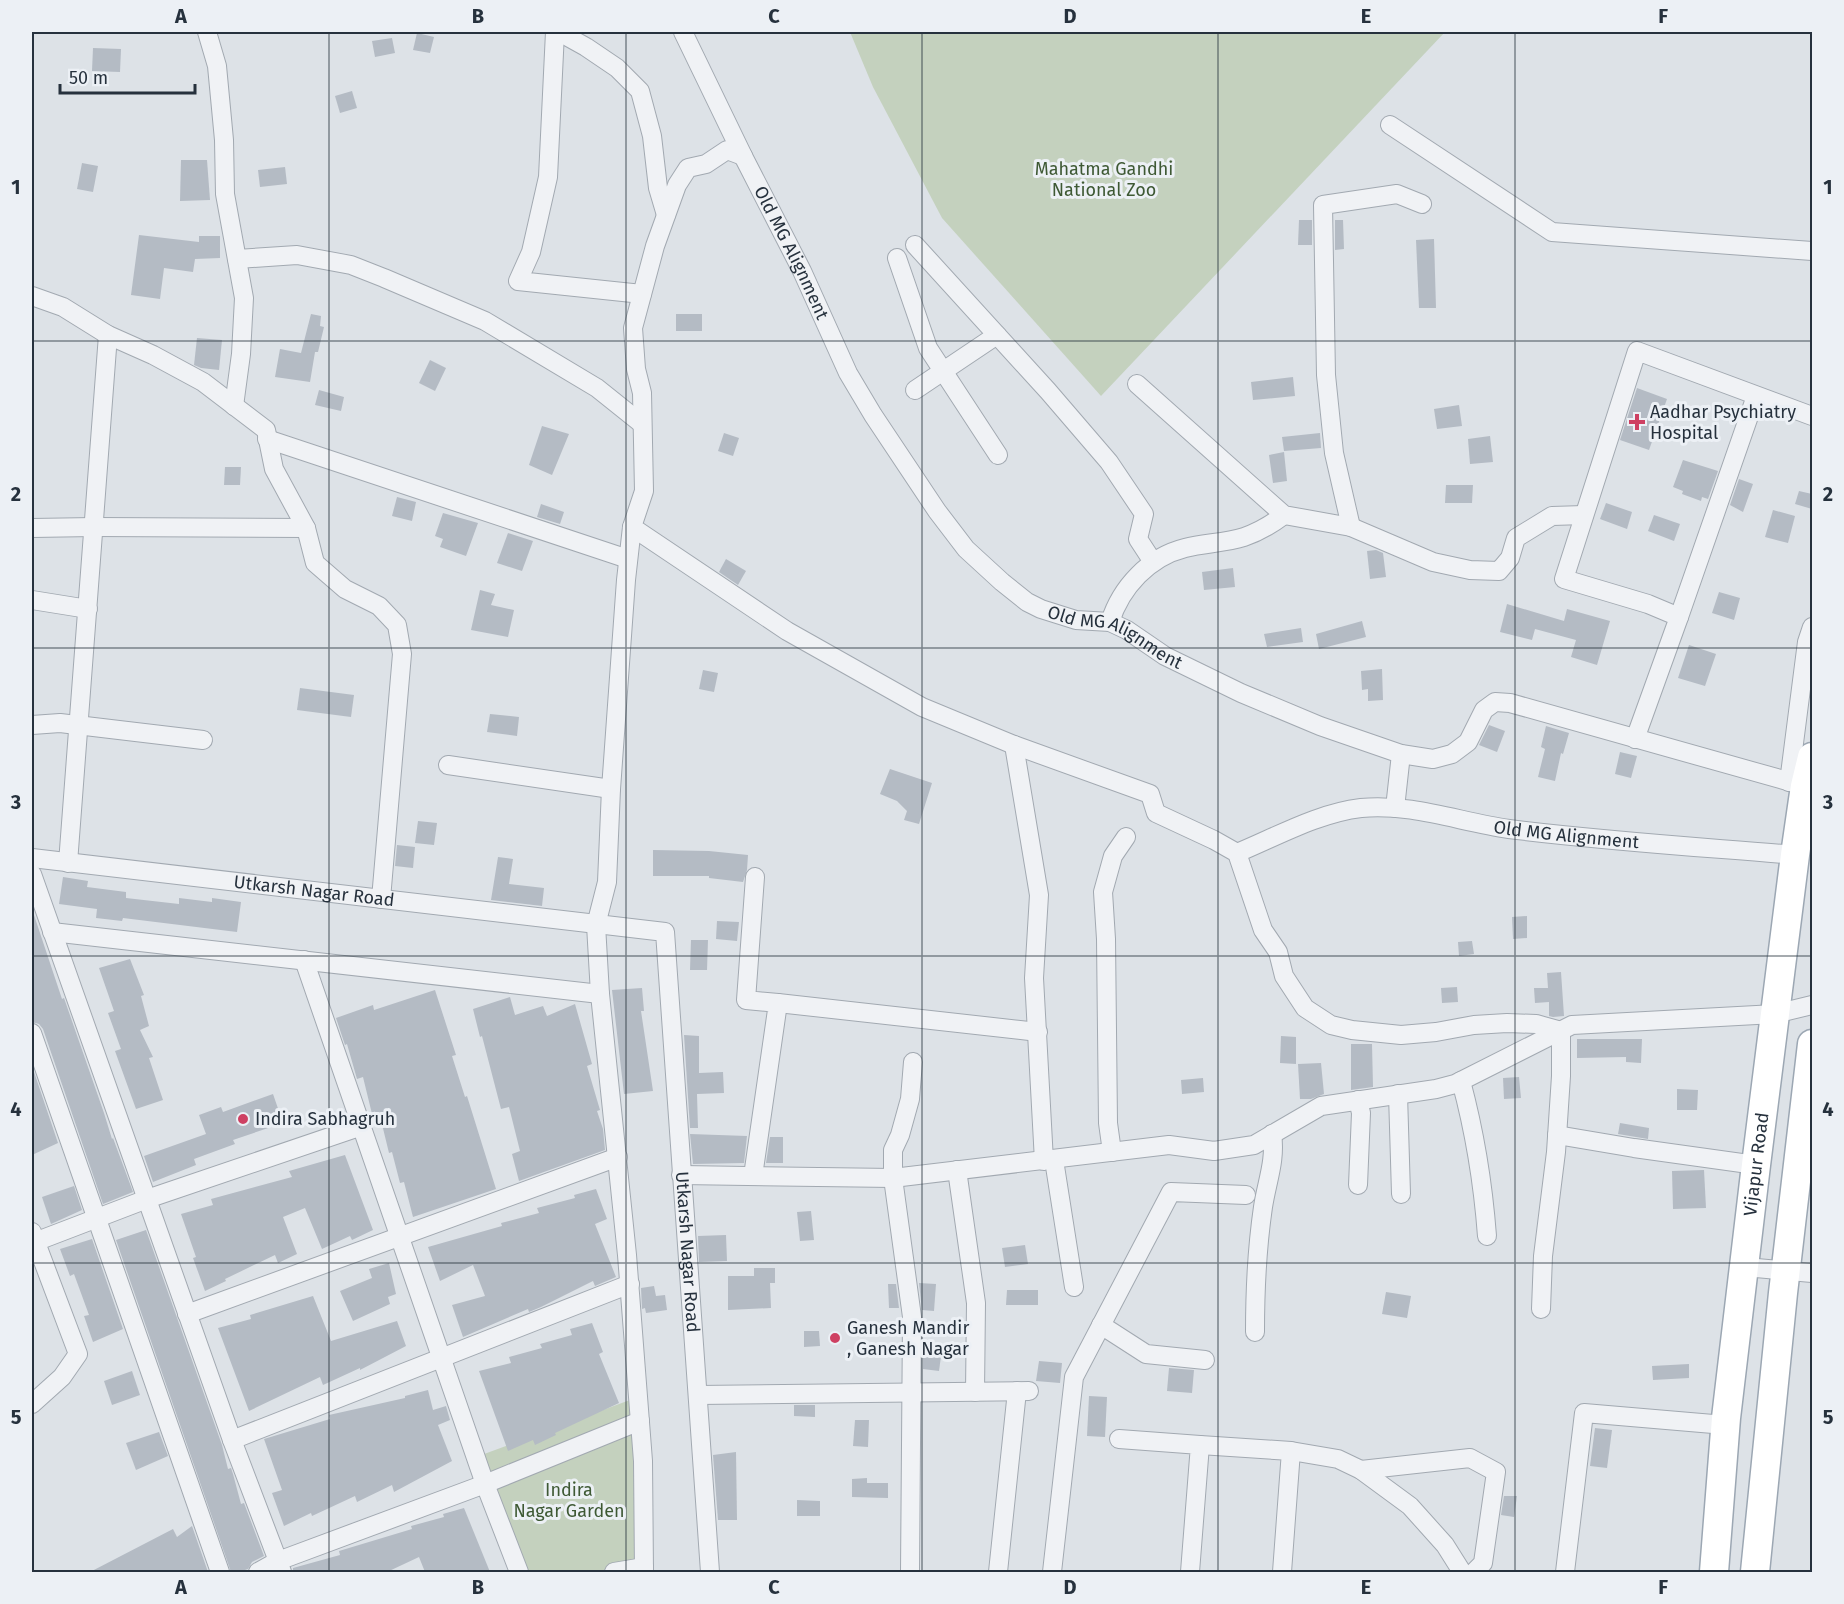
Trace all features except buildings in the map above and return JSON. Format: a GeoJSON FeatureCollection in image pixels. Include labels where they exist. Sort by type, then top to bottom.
{"type":"FeatureCollection","features":[{"type":"Feature","properties":{"kind":"main road","name":"Vijapur Road"},"geometry":{"type":"LineString","coordinates":[[1714,1572],[1725,1425],[1795,855],[1797,784],[1812,758]]}},
{"type":"Feature","properties":{"kind":"main road"},"geometry":{"type":"LineString","coordinates":[[1755,1572],[1799,1272],[1812,1044]]}},
{"type":"Feature","properties":{"kind":"street"},"geometry":{"type":"LineString","coordinates":[[207,32],[217,66],[224,140],[225,194],[244,298],[241,354],[234,406]]}},
{"type":"Feature","properties":{"kind":"street"},"geometry":{"type":"LineString","coordinates":[[642,294],[518,281],[531,252],[548,177],[557,32],[586,47],[617,68],[640,91],[652,136],[658,188],[666,215]]}},
{"type":"Feature","properties":{"kind":"street","name":"Old MG Alignment"},"geometry":{"type":"LineString","coordinates":[[683,32],[802,271],[848,373],[873,415],[937,511],[966,549],[1028,602],[1041,609],[1076,620],[1110,622],[1127,630],[1165,656],[1241,693],[1320,726],[1401,754],[1433,759],[1452,754],[1468,742],[1484,710],[1495,702],[1510,703],[1635,739]]}},
{"type":"Feature","properties":{"kind":"street"},"geometry":{"type":"LineString","coordinates":[[1390,125],[1552,232],[1812,251]]}},
{"type":"Feature","properties":{"kind":"street"},"geometry":{"type":"LineString","coordinates":[[614,1572],[644,1570],[643,1461],[630,1284],[600,994],[596,925],[607,882],[611,789],[628,559],[632,527],[644,490],[642,393],[636,369],[633,328],[655,246],[677,185],[688,168],[706,164],[727,150],[743,156]]}},
{"type":"Feature","properties":{"kind":"street"},"geometry":{"type":"LineString","coordinates":[[1351,527],[1334,453],[1326,375],[1323,205],[1397,194],[1422,204]]}},
{"type":"Feature","properties":{"kind":"street"},"geometry":{"type":"LineString","coordinates":[[915,246],[1109,462],[1144,514],[1138,540],[1153,562]]}},
{"type":"Feature","properties":{"kind":"street"},"geometry":{"type":"LineString","coordinates":[[237,259],[297,255],[351,265],[384,278],[485,321],[597,388],[642,424]]}},
{"type":"Feature","properties":{"kind":"street"},"geometry":{"type":"LineString","coordinates":[[897,258],[928,348],[998,455]]}},
{"type":"Feature","properties":{"kind":"street"},"geometry":{"type":"LineString","coordinates":[[32,296],[63,307],[108,335],[153,355],[203,382],[266,430],[274,469],[306,528],[315,563],[345,589],[380,606],[397,625],[402,654],[381,899]]}},
{"type":"Feature","properties":{"kind":"street"},"geometry":{"type":"LineString","coordinates":[[68,863],[108,335]]}},
{"type":"Feature","properties":{"kind":"street"},"geometry":{"type":"LineString","coordinates":[[915,390],[997,335]]}},
{"type":"Feature","properties":{"kind":"street"},"geometry":{"type":"LineString","coordinates":[[1679,617],[1647,604],[1564,579],[1637,351],[1812,416]]}},
{"type":"Feature","properties":{"kind":"street"},"geometry":{"type":"LineString","coordinates":[[1137,384],[1284,515],[1351,527],[1433,562],[1470,570],[1499,571],[1510,558],[1516,538],[1552,516],[1584,515]]}},
{"type":"Feature","properties":{"kind":"street"},"geometry":{"type":"LineString","coordinates":[[1756,396],[1635,739],[1797,784],[1807,642],[1812,627]]}},
{"type":"Feature","properties":{"kind":"street"},"geometry":{"type":"LineString","coordinates":[[267,439],[628,559]]}},
{"type":"Feature","properties":{"kind":"street"},"geometry":{"type":"LineString","coordinates":[[1110,622],[1116,603],[1122,595],[1153,562],[1167,553],[1243,537],[1265,528],[1284,515]]}},
{"type":"Feature","properties":{"kind":"street"},"geometry":{"type":"LineString","coordinates":[[32,528],[94,526],[306,528]]}},
{"type":"Feature","properties":{"kind":"street"},"geometry":{"type":"LineString","coordinates":[[632,527],[787,631],[922,707],[1014,745],[1150,794],[1156,813],[1237,853],[1263,930],[1278,952],[1284,976],[1305,1008],[1331,1025],[1352,1030],[1401,1035],[1507,1023],[1536,1024],[1561,1031]]}},
{"type":"Feature","properties":{"kind":"street"},"geometry":{"type":"LineString","coordinates":[[32,600],[88,609]]}},
{"type":"Feature","properties":{"kind":"street"},"geometry":{"type":"LineString","coordinates":[[32,725],[60,723],[203,740]]}},
{"type":"Feature","properties":{"kind":"street"},"geometry":{"type":"LineString","coordinates":[[1014,745],[1039,895],[1034,978],[1049,1160],[1074,1287]]}},
{"type":"Feature","properties":{"kind":"street"},"geometry":{"type":"LineString","coordinates":[[1395,808],[1401,754]]}},
{"type":"Feature","properties":{"kind":"street"},"geometry":{"type":"LineString","coordinates":[[448,765],[611,789]]}},
{"type":"Feature","properties":{"kind":"street","name":"Old MG Alignment"},"geometry":{"type":"LineString","coordinates":[[1237,853],[1333,813],[1362,808],[1395,808],[1506,828],[1564,835],[1795,855]]}},
{"type":"Feature","properties":{"kind":"street"},"geometry":{"type":"LineString","coordinates":[[1112,1152],[1108,1123],[1106,939],[1103,892],[1113,856],[1126,837]]}},
{"type":"Feature","properties":{"kind":"street","name":"Utkarsh Nagar Road"},"geometry":{"type":"LineString","coordinates":[[32,858],[665,932],[710,1572]]}},
{"type":"Feature","properties":{"kind":"street"},"geometry":{"type":"LineString","coordinates":[[32,874],[232,1440],[280,1567]]}},
{"type":"Feature","properties":{"kind":"street"},"geometry":{"type":"LineString","coordinates":[[755,877],[746,1000],[1038,1032]]}},
{"type":"Feature","properties":{"kind":"street"},"geometry":{"type":"LineString","coordinates":[[52,932],[600,994]]}},
{"type":"Feature","properties":{"kind":"street"},"geometry":{"type":"LineString","coordinates":[[304,960],[485,1484],[519,1572]]}},
{"type":"Feature","properties":{"kind":"street"},"geometry":{"type":"LineString","coordinates":[[753,1176],[778,1003]]}},
{"type":"Feature","properties":{"kind":"street"},"geometry":{"type":"LineString","coordinates":[[681,1175],[893,1178],[1169,1145],[1214,1151],[1254,1145],[1321,1106],[1436,1089],[1461,1081],[1572,1025],[1775,1014],[1812,1005]]}},
{"type":"Feature","properties":{"kind":"street"},"geometry":{"type":"LineString","coordinates":[[1541,1309],[1543,1256],[1557,1135],[1561,1031]]}},
{"type":"Feature","properties":{"kind":"street"},"geometry":{"type":"LineString","coordinates":[[32,1033],[220,1572]]}},
{"type":"Feature","properties":{"kind":"street"},"geometry":{"type":"LineString","coordinates":[[910,1572],[912,1317],[893,1178],[893,1150],[900,1135],[910,1099],[913,1062]]}},
{"type":"Feature","properties":{"kind":"street"},"geometry":{"type":"LineString","coordinates":[[1461,1081],[1475,1133],[1487,1236]]}},
{"type":"Feature","properties":{"kind":"street"},"geometry":{"type":"LineString","coordinates":[[1398,1094],[1401,1194]]}},
{"type":"Feature","properties":{"kind":"street"},"geometry":{"type":"LineString","coordinates":[[1358,1100],[1361,1113],[1358,1185]]}},
{"type":"Feature","properties":{"kind":"street"},"geometry":{"type":"LineString","coordinates":[[32,1404],[62,1377],[78,1354],[33,1239],[362,1126]]}},
{"type":"Feature","properties":{"kind":"street"},"geometry":{"type":"LineString","coordinates":[[1255,1332],[1255,1293],[1263,1206],[1274,1150],[1272,1134]]}},
{"type":"Feature","properties":{"kind":"street"},"geometry":{"type":"LineString","coordinates":[[1557,1135],[1756,1165]]}},
{"type":"Feature","properties":{"kind":"street"},"geometry":{"type":"LineString","coordinates":[[187,1314],[618,1157]]}},
{"type":"Feature","properties":{"kind":"street"},"geometry":{"type":"LineString","coordinates":[[957,1170],[976,1303],[975,1392]]}},
{"type":"Feature","properties":{"kind":"street"},"geometry":{"type":"LineString","coordinates":[[1052,1572],[1074,1377],[1171,1192],[1246,1195]]}},
{"type":"Feature","properties":{"kind":"street"},"geometry":{"type":"LineString","coordinates":[[1744,1267],[1799,1272]]}},
{"type":"Feature","properties":{"kind":"street"},"geometry":{"type":"LineString","coordinates":[[232,1440],[630,1284]]}},
{"type":"Feature","properties":{"kind":"street"},"geometry":{"type":"LineString","coordinates":[[1101,1326],[1146,1354],[1205,1360]]}},
{"type":"Feature","properties":{"kind":"street"},"geometry":{"type":"LineString","coordinates":[[698,1395],[1023,1391],[998,1572]]}},
{"type":"Feature","properties":{"kind":"street"},"geometry":{"type":"LineString","coordinates":[[1564,1572],[1584,1413],[1725,1425]]}},
{"type":"Feature","properties":{"kind":"street"},"geometry":{"type":"LineString","coordinates":[[258,1572],[280,1567],[640,1421]]}},
{"type":"Feature","properties":{"kind":"street"},"geometry":{"type":"LineString","coordinates":[[1119,1439],[1291,1450],[1338,1459],[1361,1470],[1410,1506],[1445,1545],[1462,1572]]}},
{"type":"Feature","properties":{"kind":"street"},"geometry":{"type":"LineString","coordinates":[[1190,1572],[1200,1445]]}},
{"type":"Feature","properties":{"kind":"street"},"geometry":{"type":"LineString","coordinates":[[1282,1572],[1291,1450]]}},
{"type":"Feature","properties":{"kind":"street"},"geometry":{"type":"LineString","coordinates":[[1361,1470],[1470,1458],[1496,1473],[1483,1563],[1474,1572]]}},
{"type":"Feature","properties":{"kind":"green space","name":"Mahatma Gandhi National Zoo"},"geometry":{"type":"Polygon","coordinates":[[[850,32],[1445,32],[1101,396],[942,218],[873,87],[850,32]]]}},
{"type":"Feature","properties":{"kind":"green space","name":"Indira Nagar Garden"},"geometry":{"type":"Polygon","coordinates":[[[638,1397],[644,1567],[614,1572],[519,1572],[476,1457],[638,1397]]]}},
{"type":"Feature","properties":{"kind":"place","name":"Aadhar Psychiatry Hospital"},"geometry":{"type":"Point","coordinates":[1637,422]}},
{"type":"Feature","properties":{"kind":"place","name":"Indira Sabhagruh"},"geometry":{"type":"Point","coordinates":[243,1119]}},
{"type":"Feature","properties":{"kind":"place","name":"Ganesh Mandir , Ganesh Nagar"},"geometry":{"type":"Point","coordinates":[835,1338]}}]}
